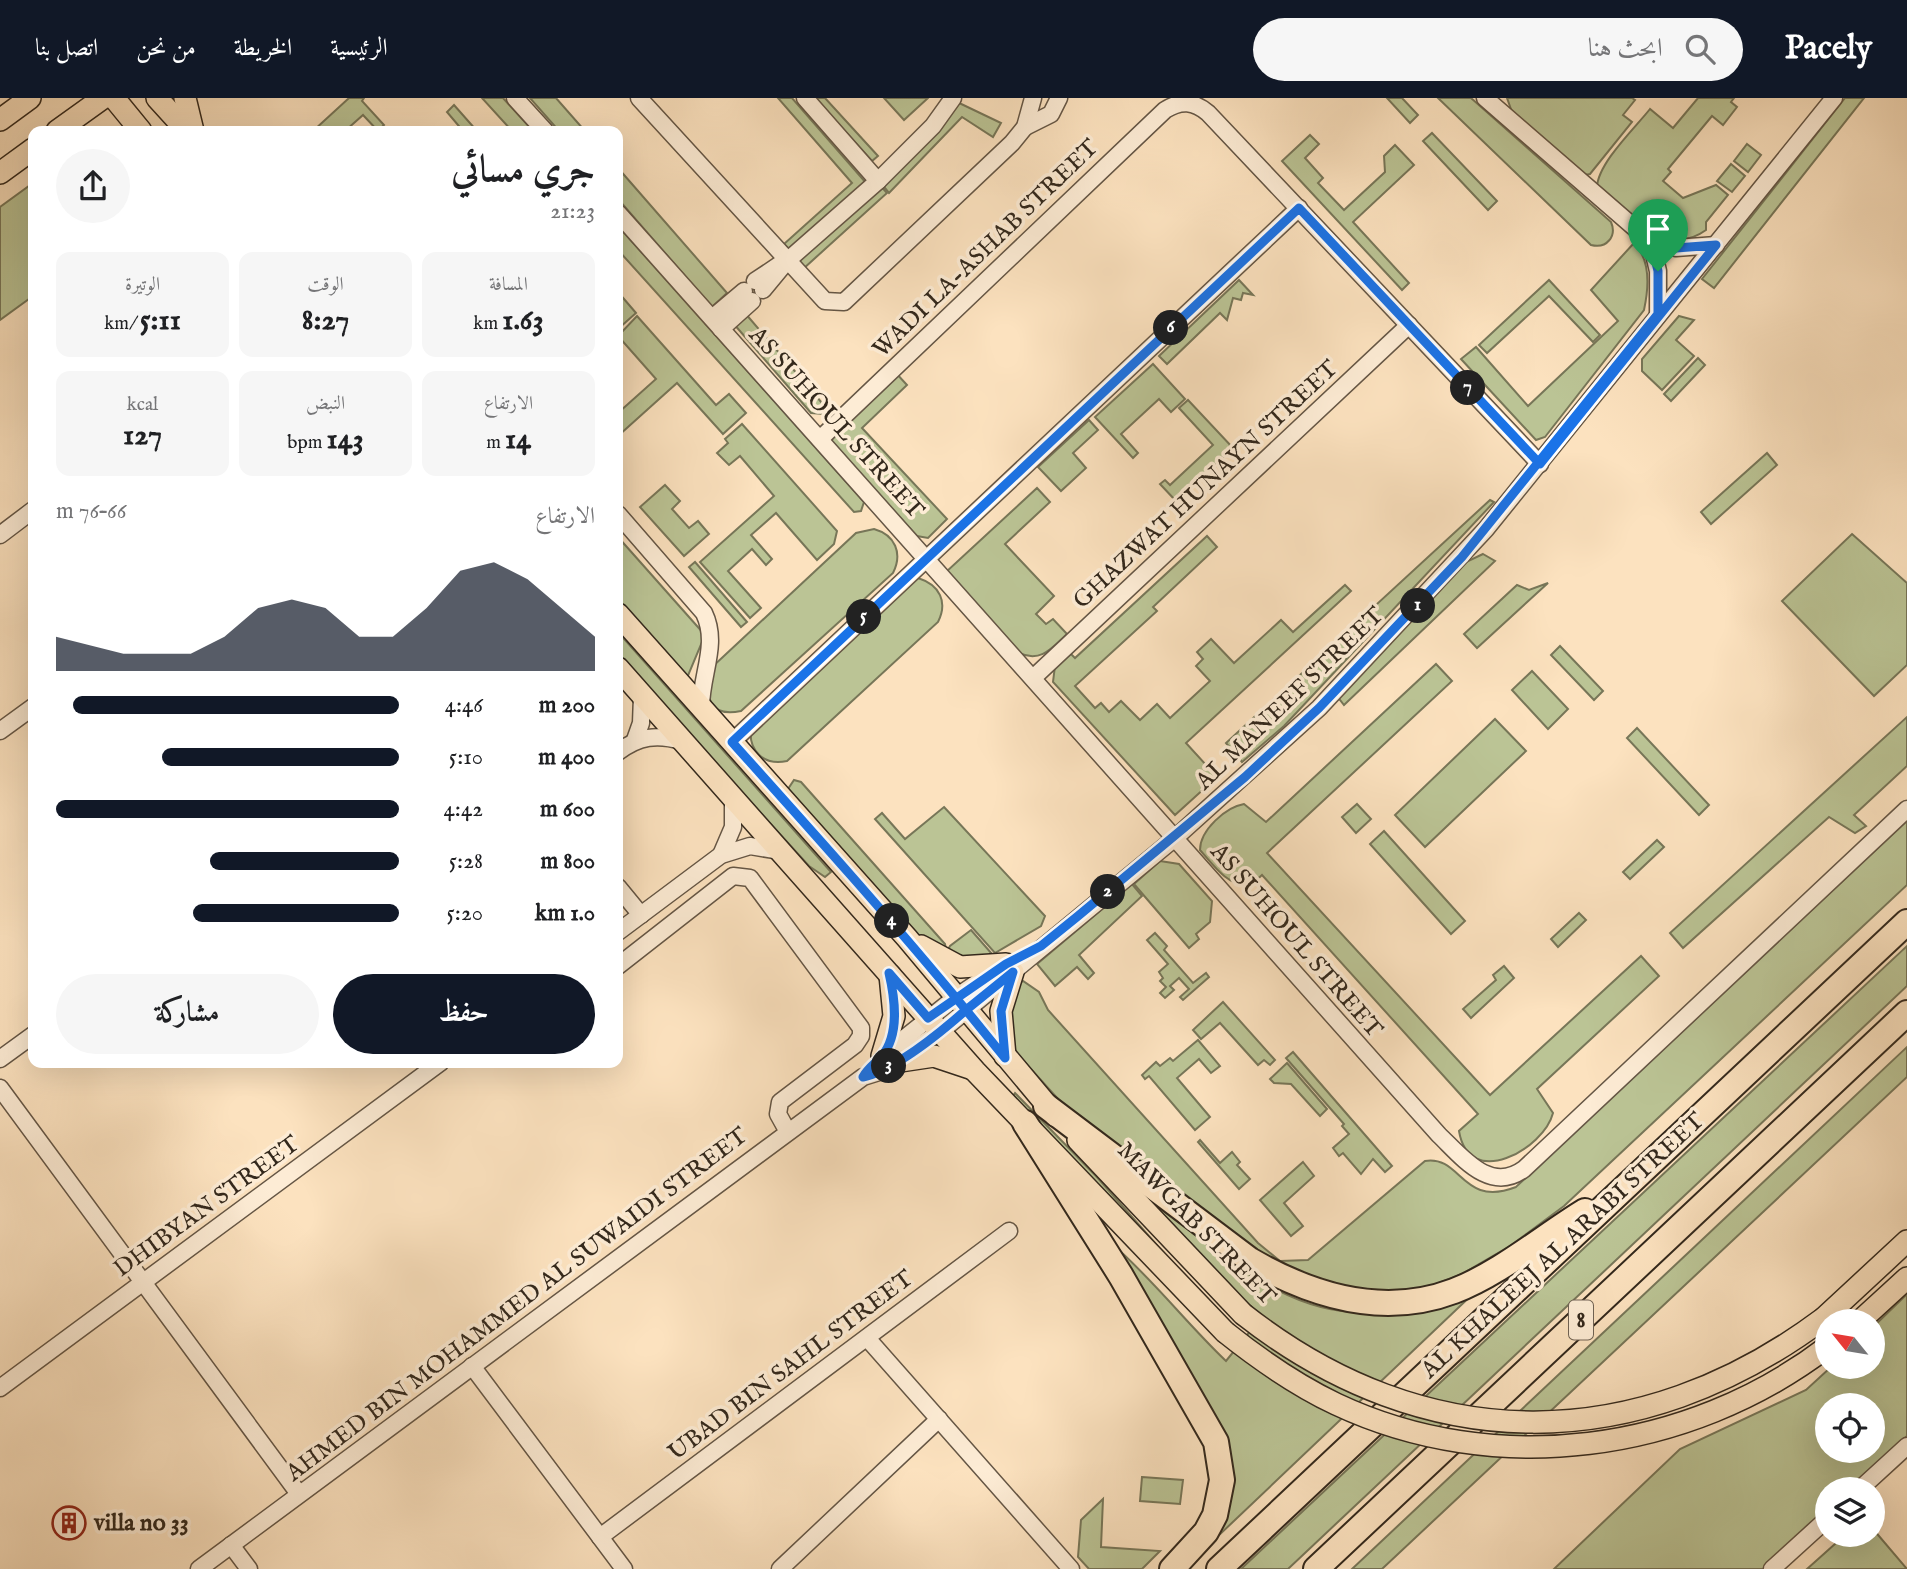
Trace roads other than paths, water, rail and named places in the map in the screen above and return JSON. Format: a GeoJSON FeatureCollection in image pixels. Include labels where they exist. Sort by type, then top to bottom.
{"type":"FeatureCollection","features":[{"type":"Feature","properties":{"kind":"highway","name":"AL KHALEEJ AL ARABI STREET"},"geometry":{"type":"LineString","coordinates":[[1219,1569],[1907,922]]}},
{"type":"Feature","properties":{"kind":"highway","name":"8"},"geometry":{"type":"LineString","coordinates":[[1316,1569],[1907,1013]]}},
{"type":"Feature","properties":{"kind":"highway"},"geometry":{"type":"LineString","coordinates":[[1845,1072],[1867,1059],[1907,1024]]}},
{"type":"Feature","properties":{"kind":"highway"},"geometry":{"type":"LineString","coordinates":[[1046,1106],[1250,1259],[1282,1278],[1346,1300],[1383,1304],[1419,1300],[1453,1291],[1487,1275],[1628,1185]]}},
{"type":"Feature","properties":{"kind":"highway"},"geometry":{"type":"LineString","coordinates":[[1025,1123],[1121,1276],[1216,1442],[1222,1480],[1215,1515],[1206,1532],[1172,1569]]}},
{"type":"Feature","properties":{"kind":"main road"},"geometry":{"type":"LineString","coordinates":[[64,126],[103,98]]}},
{"type":"Feature","properties":{"kind":"main road"},"geometry":{"type":"LineString","coordinates":[[114,98],[137,126]]}},
{"type":"Feature","properties":{"kind":"main road"},"geometry":{"type":"LineString","coordinates":[[158,98],[183,126]]}},
{"type":"Feature","properties":{"kind":"main road"},"geometry":{"type":"LineString","coordinates":[[185,98],[192,126]]}},
{"type":"Feature","properties":{"kind":"main road"},"geometry":{"type":"LineString","coordinates":[[0,120],[24,101]]}},
{"type":"Feature","properties":{"kind":"main road"},"geometry":{"type":"LineString","coordinates":[[0,173],[28,153]]}},
{"type":"Feature","properties":{"kind":"main road","name":"MAWGAB STREET"},"geometry":{"type":"LineString","coordinates":[[623,620],[907,938],[1046,1106],[1243,1314],[1311,1362],[1388,1397],[1469,1417],[1525,1422],[1595,1418],[1677,1399],[1754,1366],[1824,1318],[1907,1241]]}},
{"type":"Feature","properties":{"kind":"main road"},"geometry":{"type":"LineString","coordinates":[[623,674],[975,1071],[1225,1332],[1298,1384],[1338,1405],[1422,1434],[1511,1447],[1600,1443],[1687,1423],[1769,1386],[1815,1356]]}},
{"type":"Feature","properties":{"kind":"main road"},"geometry":{"type":"LineString","coordinates":[[907,938],[960,967],[1010,968],[1001,1011],[1005,1058]]}},
{"type":"Feature","properties":{"kind":"main road"},"geometry":{"type":"LineString","coordinates":[[889,973],[894,1016],[888,1059],[934,1056],[975,1071]]}},
{"type":"Feature","properties":{"kind":"main road"},"geometry":{"type":"LineString","coordinates":[[1873,1309],[1907,1278]]}},
{"type":"Feature","properties":{"kind":"street"},"geometry":{"type":"LineString","coordinates":[[515,98],[540,126]]}},
{"type":"Feature","properties":{"kind":"street"},"geometry":{"type":"LineString","coordinates":[[639,98],[787,261],[831,304],[844,302],[1012,143],[1025,127],[1033,98]]}},
{"type":"Feature","properties":{"kind":"street"},"geometry":{"type":"LineString","coordinates":[[804,98],[878,181]]}},
{"type":"Feature","properties":{"kind":"street"},"geometry":{"type":"LineString","coordinates":[[717,324],[878,181],[933,126],[953,98]]}},
{"type":"Feature","properties":{"kind":"street"},"geometry":{"type":"LineString","coordinates":[[1025,127],[1051,114],[1059,98]]}},
{"type":"Feature","properties":{"kind":"street","name":"AL MANEEF STREET"},"geometry":{"type":"LineString","coordinates":[[934,1025],[1041,946],[1175,838],[1319,708],[1445,576],[1540,464],[1833,98]]}},
{"type":"Feature","properties":{"kind":"street"},"geometry":{"type":"LineString","coordinates":[[1490,100],[1651,242],[1676,248],[1716,245]]}},
{"type":"Feature","properties":{"kind":"street","name":"WADI LA-ASHAB STREET"},"geometry":{"type":"LineString","coordinates":[[820,439],[1173,105],[1192,103],[1208,113],[1540,464]]}},
{"type":"Feature","properties":{"kind":"street"},"geometry":{"type":"LineString","coordinates":[[732,742],[1299,208]]}},
{"type":"Feature","properties":{"kind":"street","name":"AS SUHOUL STREET"},"geometry":{"type":"LineString","coordinates":[[623,219],[1438,1135],[1475,1170],[1488,1176],[1502,1177],[1524,1168],[1907,809]]}},
{"type":"Feature","properties":{"kind":"street"},"geometry":{"type":"LineString","coordinates":[[1651,242],[1658,271],[1658,314]]}},
{"type":"Feature","properties":{"kind":"street","name":"GHAZWAT HUNAYN STREET"},"geometry":{"type":"LineString","coordinates":[[1033,678],[1409,325]]}},
{"type":"Feature","properties":{"kind":"street"},"geometry":{"type":"LineString","coordinates":[[0,535],[28,514]]}},
{"type":"Feature","properties":{"kind":"street"},"geometry":{"type":"LineString","coordinates":[[623,520],[704,612],[709,623],[712,647],[702,680],[701,707]]}},
{"type":"Feature","properties":{"kind":"street"},"geometry":{"type":"LineString","coordinates":[[635,740],[641,723],[642,696]]}},
{"type":"Feature","properties":{"kind":"street"},"geometry":{"type":"LineString","coordinates":[[0,731],[28,711]]}},
{"type":"Feature","properties":{"kind":"street"},"geometry":{"type":"LineString","coordinates":[[623,748],[635,740],[664,737],[682,741]]}},
{"type":"Feature","properties":{"kind":"street"},"geometry":{"type":"LineString","coordinates":[[721,855],[733,827],[733,797]]}},
{"type":"Feature","properties":{"kind":"street"},"geometry":{"type":"LineString","coordinates":[[623,928],[721,855],[750,846],[781,851]]}},
{"type":"Feature","properties":{"kind":"street"},"geometry":{"type":"LineString","coordinates":[[623,962],[733,876],[744,875],[754,882],[860,1024],[861,1037],[855,1045],[780,1102],[778,1114],[789,1132]]}},
{"type":"Feature","properties":{"kind":"street"},"geometry":{"type":"LineString","coordinates":[[623,895],[649,941]]}},
{"type":"Feature","properties":{"kind":"street","name":"AHMED BIN MOHAMMED AL SUWAIDI STREET"},"geometry":{"type":"LineString","coordinates":[[199,1569],[934,1025]]}},
{"type":"Feature","properties":{"kind":"street"},"geometry":{"type":"LineString","coordinates":[[0,1059],[28,1039]]}},
{"type":"Feature","properties":{"kind":"street","name":"DHIBYAN STREET"},"geometry":{"type":"LineString","coordinates":[[0,1388],[433,1068]]}},
{"type":"Feature","properties":{"kind":"street"},"geometry":{"type":"LineString","coordinates":[[0,1088],[299,1494]]}},
{"type":"Feature","properties":{"kind":"street","name":"UBAD BIN SAHL STREET"},"geometry":{"type":"LineString","coordinates":[[600,1537],[1009,1231]]}},
{"type":"Feature","properties":{"kind":"street"},"geometry":{"type":"LineString","coordinates":[[867,1338],[1071,1569]]}},
{"type":"Feature","properties":{"kind":"street"},"geometry":{"type":"LineString","coordinates":[[472,1366],[624,1569]]}},
{"type":"Feature","properties":{"kind":"street"},"geometry":{"type":"LineString","coordinates":[[780,1569],[939,1419]]}},
{"type":"Feature","properties":{"kind":"street"},"geometry":{"type":"LineString","coordinates":[[1873,1477],[1907,1446]]}},
{"type":"Feature","properties":{"kind":"street"},"geometry":{"type":"LineString","coordinates":[[1772,1569],[1815,1530]]}},
{"type":"Feature","properties":{"kind":"street"},"geometry":{"type":"LineString","coordinates":[[231,1545],[249,1569]]}},
{"type":"Feature","properties":{"kind":"place","name":"villa no 33"},"geometry":{"type":"Point","coordinates":[69,1523]}}]}
